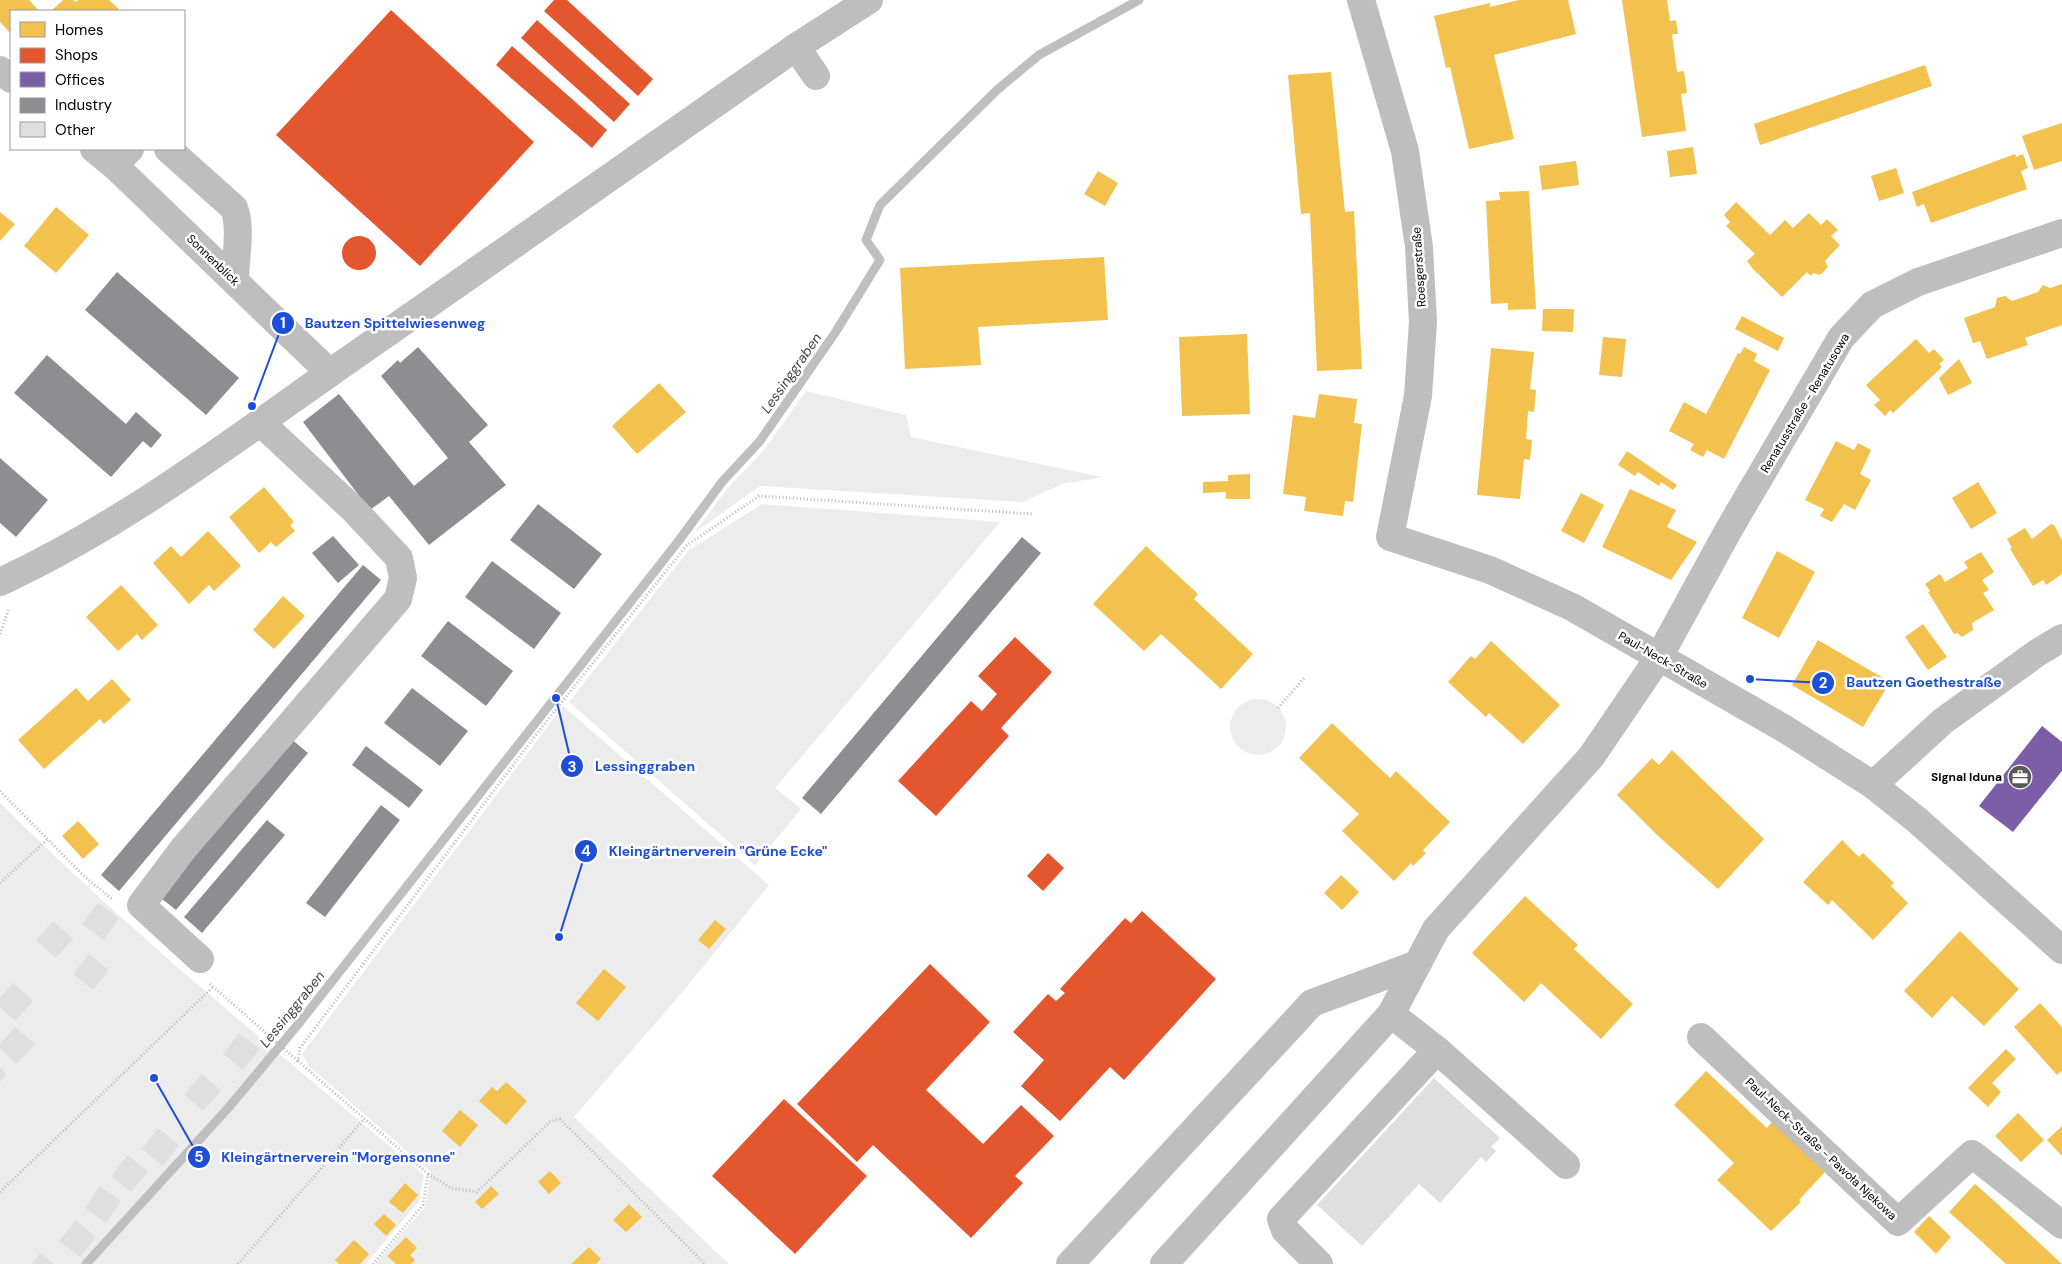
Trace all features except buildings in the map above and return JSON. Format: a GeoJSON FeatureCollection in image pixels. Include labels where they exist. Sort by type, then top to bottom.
{"type":"FeatureCollection","features":[{"type":"Feature","properties":{"kind":"street"},"geometry":{"type":"LineString","coordinates":[[0,582],[20,573],[110,521],[261,423],[796,47],[869,0]]}},
{"type":"Feature","properties":{"kind":"street","name":"Roesgerstraße"},"geometry":{"type":"LineString","coordinates":[[1361,0],[1405,151],[1419,247],[1423,322],[1418,396],[1390,537]]}},
{"type":"Feature","properties":{"kind":"street"},"geometry":{"type":"LineString","coordinates":[[796,47],[816,76]]}},
{"type":"Feature","properties":{"kind":"street"},"geometry":{"type":"LineString","coordinates":[[0,70],[10,78]]}},
{"type":"Feature","properties":{"kind":"street"},"geometry":{"type":"LineString","coordinates":[[169,150],[234,208],[238,217],[235,281]]}},
{"type":"Feature","properties":{"kind":"street","name":"Sonnenblick"},"geometry":{"type":"LineString","coordinates":[[112,154],[235,281],[330,373]]}},
{"type":"Feature","properties":{"kind":"street","name":"Renatusstraße - Renatusowa"},"geometry":{"type":"LineString","coordinates":[[1164,1264],[1391,1014],[1436,929],[1591,757],[1659,657],[1728,531],[1842,338],[1872,305],[1918,282],[2062,233]]}},
{"type":"Feature","properties":{"kind":"street"},"geometry":{"type":"LineString","coordinates":[[200,959],[141,905],[183,850],[398,599],[403,578],[399,558],[353,509],[261,423]]}},
{"type":"Feature","properties":{"kind":"street","name":"Paul-Neck-Straße"},"geometry":{"type":"LineString","coordinates":[[1390,537],[1490,570],[1572,607],[1785,729],[1874,786],[1917,820],[2062,950]]}},
{"type":"Feature","properties":{"kind":"street"},"geometry":{"type":"LineString","coordinates":[[1874,786],[1943,721],[2062,638]]}},
{"type":"Feature","properties":{"kind":"street"},"geometry":{"type":"LineString","coordinates":[[1070,1264],[1312,1003],[1417,964]]}},
{"type":"Feature","properties":{"kind":"street"},"geometry":{"type":"LineString","coordinates":[[1391,1014],[1437,1050],[1566,1165]]}},
{"type":"Feature","properties":{"kind":"street","name":"Paul-Neck-Straße - Pawoła Njekowa"},"geometry":{"type":"LineString","coordinates":[[1701,1037],[1898,1222],[1972,1154],[2061,1222]]}},
{"type":"Feature","properties":{"kind":"street"},"geometry":{"type":"LineString","coordinates":[[1320,1264],[1285,1230],[1281,1219],[1437,1050]]}},
{"type":"Feature","properties":{"kind":"path"},"geometry":{"type":"LineString","coordinates":[[298,1061],[300,1048],[538,732],[686,546],[758,496],[1033,514]]}},
{"type":"Feature","properties":{"kind":"path"},"geometry":{"type":"LineString","coordinates":[[1278,708],[1305,677]]}},
{"type":"Feature","properties":{"kind":"path"},"geometry":{"type":"LineString","coordinates":[[0,883],[48,839]]}},
{"type":"Feature","properties":{"kind":"path"},"geometry":{"type":"LineString","coordinates":[[0,1192],[213,987]]}},
{"type":"Feature","properties":{"kind":"path"},"geometry":{"type":"LineString","coordinates":[[260,1030],[428,1174],[451,1188],[477,1192],[550,1122],[560,1119],[705,1264]]}},
{"type":"Feature","properties":{"kind":"path"},"geometry":{"type":"LineString","coordinates":[[238,1264],[364,1119]]}},
{"type":"Feature","properties":{"kind":"path"},"geometry":{"type":"LineString","coordinates":[[379,1264],[374,1262],[423,1205],[428,1174]]}},
{"type":"Feature","properties":{"kind":"shaded area"},"geometry":{"type":"Polygon","coordinates":[[[806,391],[906,415],[911,437],[1102,477],[1062,484],[1023,502],[760,486],[694,533],[728,488],[764,450],[806,391]]]}},
{"type":"Feature","properties":{"kind":"shaded area"},"geometry":{"type":"Polygon","coordinates":[[[762,504],[1000,522],[775,788],[801,809],[755,865],[569,702],[689,550],[762,504]]]}},
{"type":"Feature","properties":{"kind":"shaded area"},"geometry":{"type":"Polygon","coordinates":[[[1258,699],[1273,704],[1281,712],[1286,727],[1281,742],[1273,750],[1258,755],[1243,750],[1235,742],[1230,727],[1235,712],[1243,704],[1258,699]]]}},
{"type":"Feature","properties":{"kind":"shaded area"},"geometry":{"type":"Polygon","coordinates":[[[563,706],[769,885],[685,989],[574,1117],[729,1264],[375,1264],[425,1207],[431,1172],[309,1066],[302,1054],[563,706]]]}},
{"type":"Feature","properties":{"kind":"shaded area"},"geometry":{"type":"Polygon","coordinates":[[[0,803],[155,947],[424,1175],[419,1201],[366,1264],[0,1264],[0,803]]]}},
{"type":"Feature","properties":{"kind":"waterway","name":"Lessinggraben"},"geometry":{"type":"LineString","coordinates":[[86,1264],[229,1107],[300,1022],[677,543],[722,482],[760,441],[835,333],[880,260],[866,240],[880,205],[997,90],[1039,55],[1139,0]]}},
{"type":"Feature","properties":{"kind":"place","name":"Bautzen Spittelwiesenweg"},"geometry":{"type":"Point","coordinates":[252,406]}},
{"type":"Feature","properties":{"kind":"place","name":"Bautzen Goethestraße"},"geometry":{"type":"Point","coordinates":[1750,679]}},
{"type":"Feature","properties":{"kind":"place","name":"Lessinggraben"},"geometry":{"type":"Point","coordinates":[556,698]}},
{"type":"Feature","properties":{"kind":"place","name":"Signal Iduna"},"geometry":{"type":"Point","coordinates":[2020,777]}},
{"type":"Feature","properties":{"kind":"place","name":"Kleingärtnerverein \"Grüne Ecke\""},"geometry":{"type":"Point","coordinates":[559,937]}},
{"type":"Feature","properties":{"kind":"place","name":"Kleingärtnerverein \"Morgensonne\""},"geometry":{"type":"Point","coordinates":[154,1078]}}]}
